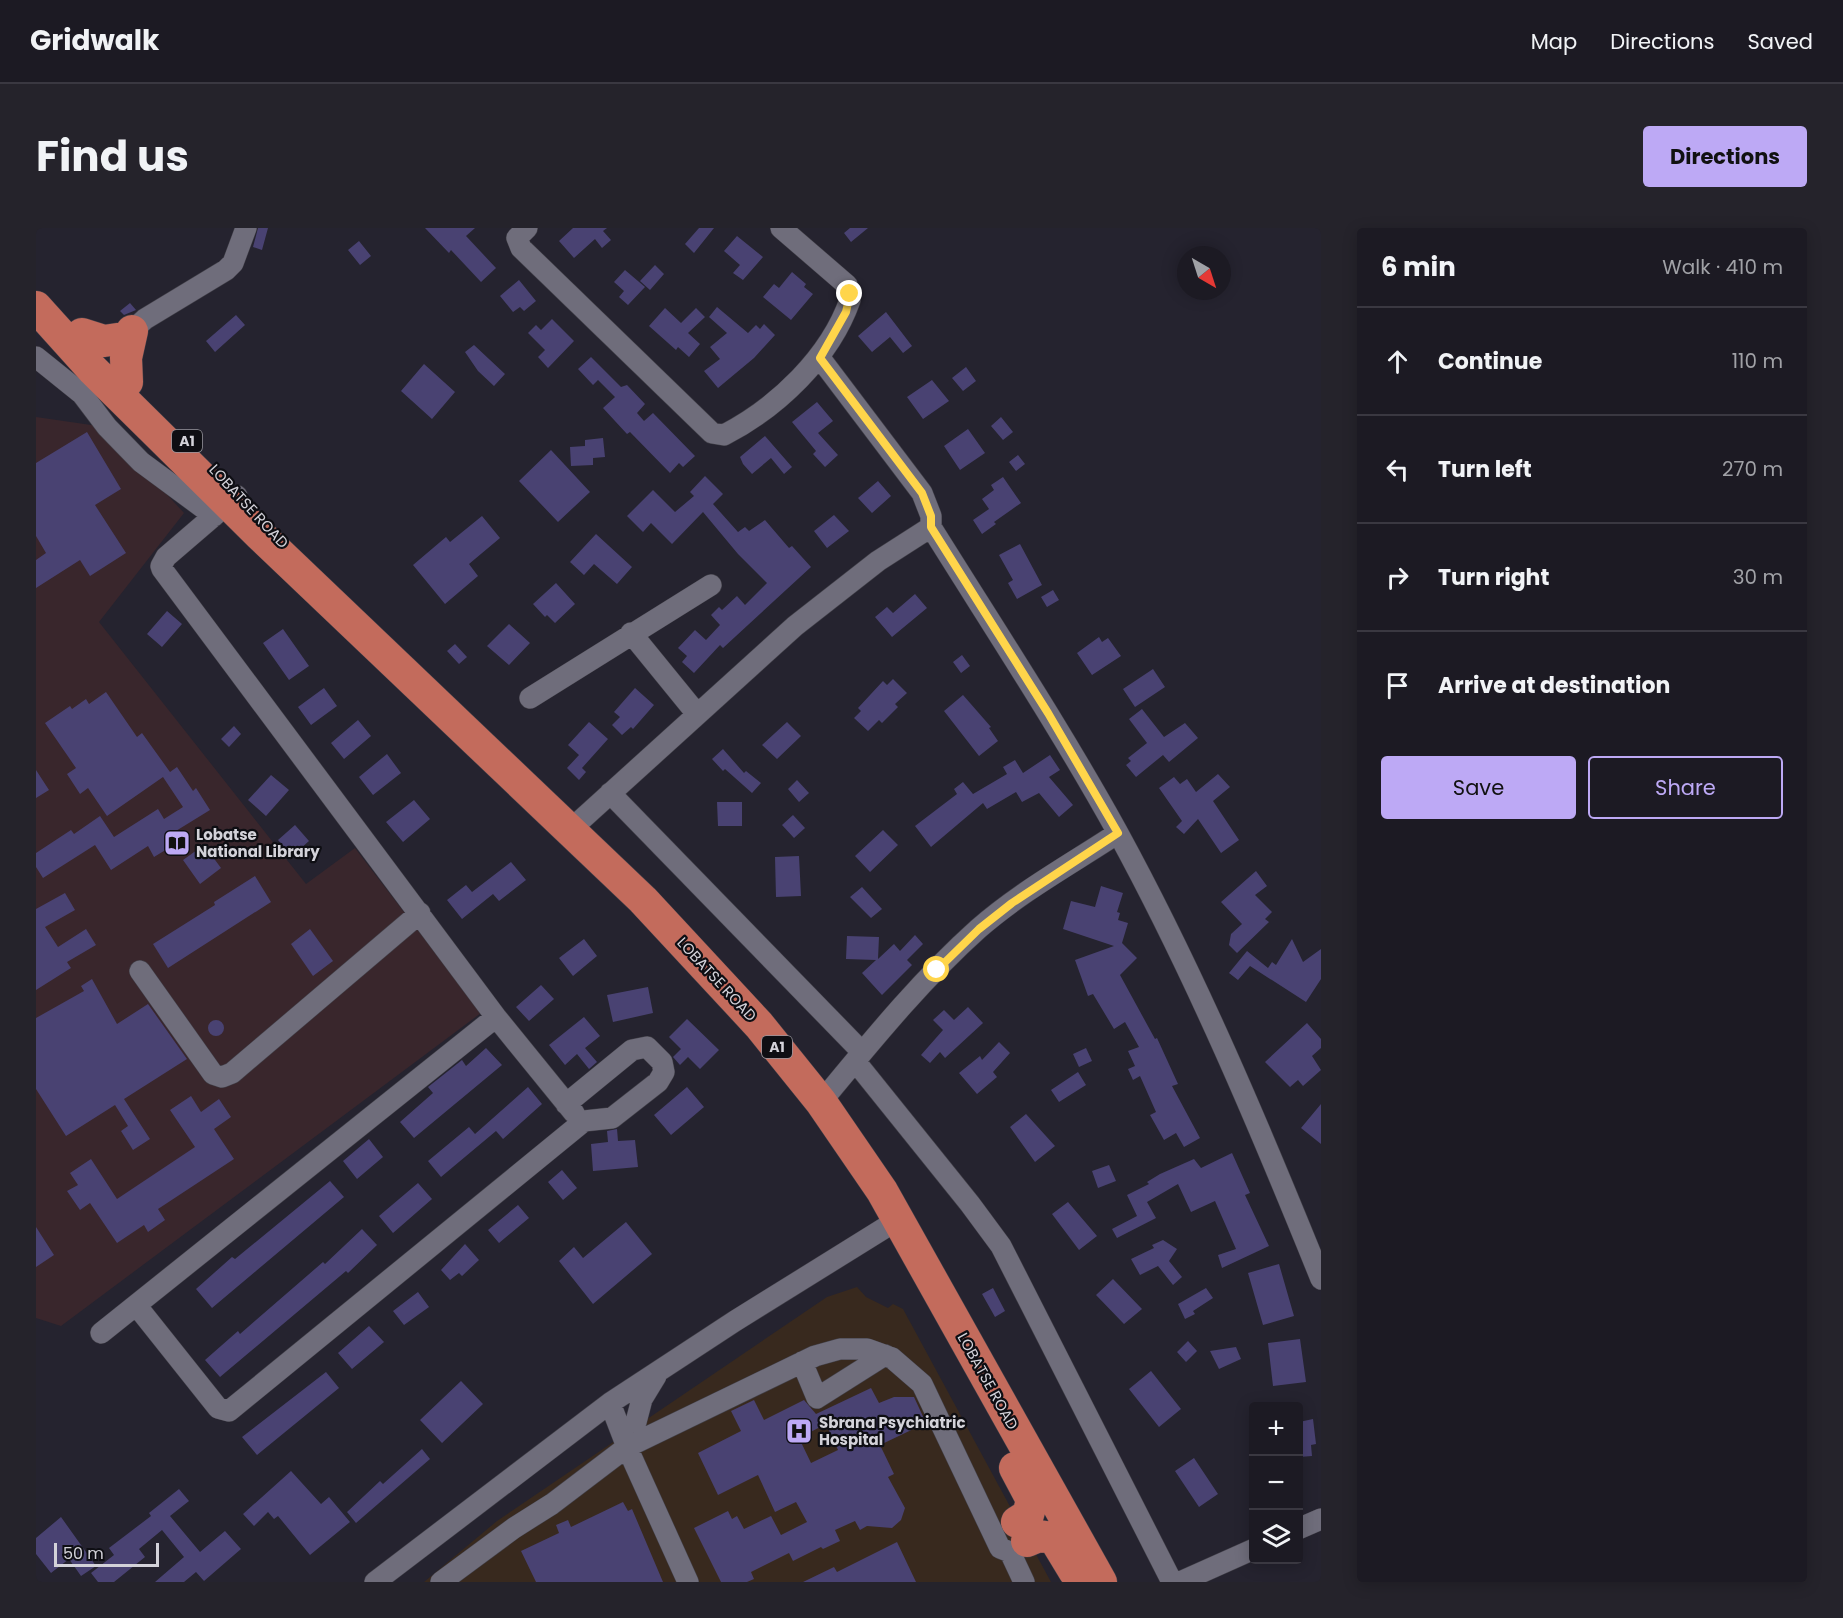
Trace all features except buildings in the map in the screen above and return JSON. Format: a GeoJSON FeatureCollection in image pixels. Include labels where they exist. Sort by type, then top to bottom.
{"type":"FeatureCollection","features":[{"type":"Feature","properties":{"kind":"highway","name":"LOBATSE ROAD"},"geometry":{"type":"LineString","coordinates":[[36,282],[82,334],[113,349],[127,382],[227,505],[308,570],[335,603],[709,968],[759,1025],[821,1102],[862,1160],[1101,1582]]}},
{"type":"Feature","properties":{"kind":"highway","name":"LOBATSE ROAD"},"geometry":{"type":"LineString","coordinates":[[36,307],[113,349],[227,505]]}},
{"type":"Feature","properties":{"kind":"highway"},"geometry":{"type":"LineString","coordinates":[[938,1291],[974,1392],[1031,1495],[1030,1510],[1024,1518],[1007,1531]]}},
{"type":"Feature","properties":{"kind":"highway"},"geometry":{"type":"LineString","coordinates":[[1007,1531],[1054,1538],[1080,1582]]}},
{"type":"Feature","properties":{"kind":"street"},"geometry":{"type":"LineString","coordinates":[[113,349],[144,319],[226,270],[233,263],[246,228]]}},
{"type":"Feature","properties":{"kind":"street"},"geometry":{"type":"LineString","coordinates":[[527,228],[517,238],[521,248],[712,433],[724,435],[742,425],[801,378],[820,358],[846,312],[850,294],[847,285],[781,228]]}},
{"type":"Feature","properties":{"kind":"street"},"geometry":{"type":"LineString","coordinates":[[36,357],[82,394],[107,427],[141,462],[227,505],[166,556],[160,566],[496,1017],[566,1104],[584,1121]]}},
{"type":"Feature","properties":{"kind":"street"},"geometry":{"type":"LineString","coordinates":[[820,358],[922,493],[931,516],[931,527],[1048,713],[1118,833],[1196,987],[1265,1142],[1321,1279]]}},
{"type":"Feature","properties":{"kind":"street"},"geometry":{"type":"LineString","coordinates":[[570,830],[826,599],[931,527]]}},
{"type":"Feature","properties":{"kind":"street"},"geometry":{"type":"LineString","coordinates":[[530,698],[711,585]]}},
{"type":"Feature","properties":{"kind":"street"},"geometry":{"type":"LineString","coordinates":[[632,633],[697,714]]}},
{"type":"Feature","properties":{"kind":"street"},"geometry":{"type":"LineString","coordinates":[[610,793],[859,1056],[1001,1246],[1172,1582]]}},
{"type":"Feature","properties":{"kind":"street"},"geometry":{"type":"LineString","coordinates":[[821,1102],[859,1056],[937,970],[979,929],[1012,903],[1118,833]]}},
{"type":"Feature","properties":{"kind":"street"},"geometry":{"type":"LineString","coordinates":[[140,971],[213,1074],[222,1077],[232,1072],[420,913]]}},
{"type":"Feature","properties":{"kind":"street"},"geometry":{"type":"LineString","coordinates":[[101,1333],[496,1017]]}},
{"type":"Feature","properties":{"kind":"street"},"geometry":{"type":"LineString","coordinates":[[136,1305],[218,1408],[229,1412],[584,1121],[612,1118],[661,1078],[664,1072],[662,1062],[655,1052],[647,1047],[632,1050],[566,1104]]}},
{"type":"Feature","properties":{"kind":"street"},"geometry":{"type":"LineString","coordinates":[[375,1582],[565,1435],[615,1400],[898,1220]]}},
{"type":"Feature","properties":{"kind":"street"},"geometry":{"type":"LineString","coordinates":[[441,1582],[514,1528],[552,1504],[633,1434],[802,1362],[840,1349],[867,1349],[885,1355],[903,1365],[922,1383],[1007,1531],[1000,1548],[1010,1552],[1024,1582]]}},
{"type":"Feature","properties":{"kind":"street"},"geometry":{"type":"LineString","coordinates":[[802,1362],[817,1398],[885,1355]]}},
{"type":"Feature","properties":{"kind":"street"},"geometry":{"type":"LineString","coordinates":[[633,1434],[646,1391],[661,1369]]}},
{"type":"Feature","properties":{"kind":"street"},"geometry":{"type":"LineString","coordinates":[[615,1400],[633,1434],[688,1582]]}},
{"type":"Feature","properties":{"kind":"street"},"geometry":{"type":"LineString","coordinates":[[565,1435],[599,1428],[633,1434]]}},
{"type":"Feature","properties":{"kind":"street"},"geometry":{"type":"LineString","coordinates":[[1303,1527],[1321,1519]]}},
{"type":"Feature","properties":{"kind":"street"},"geometry":{"type":"LineString","coordinates":[[1180,1582],[1249,1551]]}},
{"type":"Feature","properties":{"kind":"shaded area"},"geometry":{"type":"Polygon","coordinates":[[[36,417],[105,427],[184,513],[99,622],[306,884],[355,848],[481,1013],[61,1326],[36,1318],[36,417]]]}},
{"type":"Feature","properties":{"kind":"shaded area","name":"Sbrana Psychiatric Hospital"},"geometry":{"type":"Polygon","coordinates":[[[857,1287],[866,1297],[888,1308],[893,1304],[903,1309],[1051,1582],[424,1582],[497,1521],[827,1297],[857,1287]]]}},
{"type":"Feature","properties":{"kind":"place","name":"Lobatse National Library"},"geometry":{"type":"Point","coordinates":[177,843]}},
{"type":"Feature","properties":{"kind":"place","name":"Sbrana Psychiatric Hospital"},"geometry":{"type":"Point","coordinates":[799,1431]}},
{"type":"Feature","properties":{"kind":"route"},"geometry":{"type":"LineString","coordinates":[[850,294],[846,312],[820,358],[922,493],[928,503],[931,527],[1048,713],[1118,833],[1012,903],[979,929],[937,970]]}}]}
